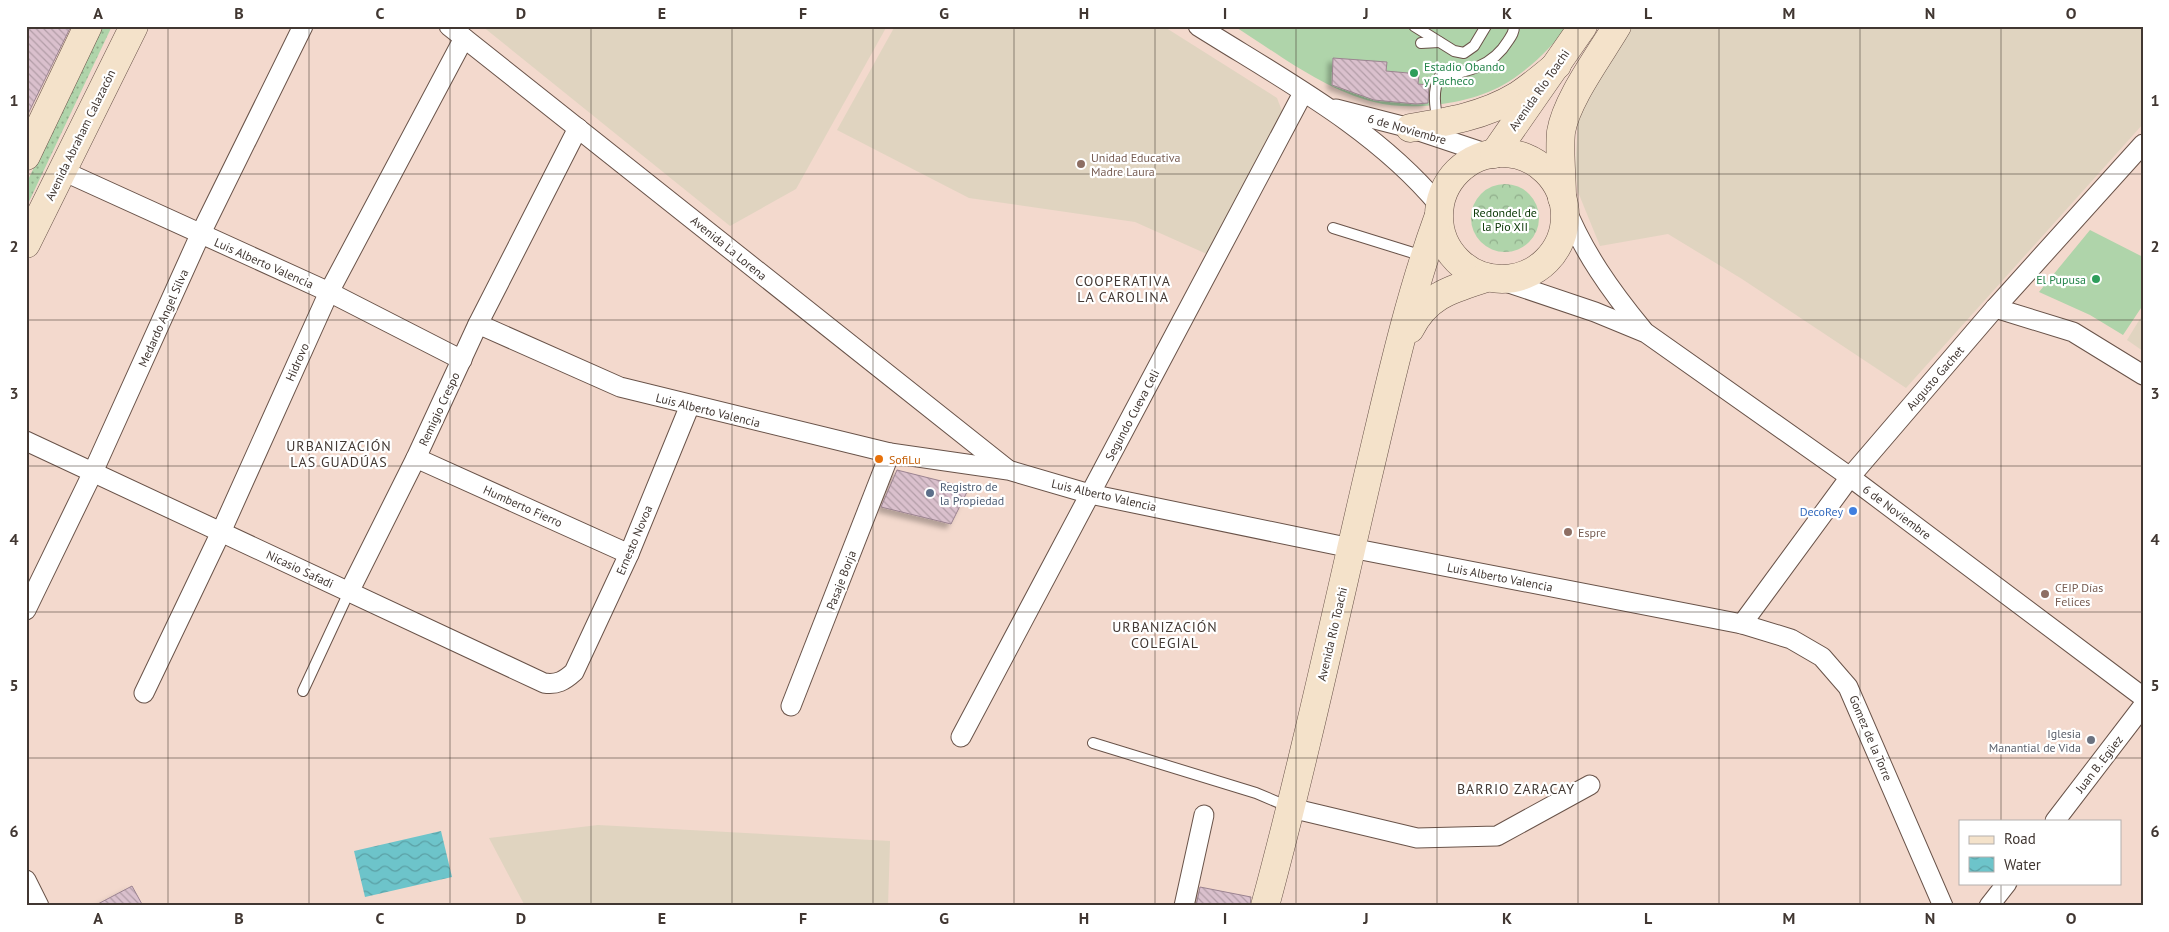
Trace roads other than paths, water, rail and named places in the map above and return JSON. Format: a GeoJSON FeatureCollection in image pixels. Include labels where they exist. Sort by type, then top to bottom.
{"type":"FeatureCollection","features":[{"type":"Feature","properties":{"kind":"main road"},"geometry":{"type":"LineString","coordinates":[[26,156],[88,26]]}},
{"type":"Feature","properties":{"kind":"main road","name":"Avenida Abraham Calazacón"},"geometry":{"type":"LineString","coordinates":[[26,244],[134,26]]}},
{"type":"Feature","properties":{"kind":"main road","name":"Avenida Río Toachi"},"geometry":{"type":"LineString","coordinates":[[1491,154],[1584,26]]}},
{"type":"Feature","properties":{"kind":"main road"},"geometry":{"type":"LineString","coordinates":[[1563,202],[1553,180],[1538,165],[1520,156],[1491,154],[1470,162],[1455,173],[1445,188],[1439,212],[1440,230],[1449,251],[1465,268],[1492,279],[1514,278],[1531,273],[1549,259],[1559,244],[1564,228],[1561,142],[1564,120],[1573,99],[1617,26]]}},
{"type":"Feature","properties":{"kind":"main road"},"geometry":{"type":"LineString","coordinates":[[1410,128],[1438,124],[1481,113],[1509,101],[1528,89],[1557,65]]}},
{"type":"Feature","properties":{"kind":"main road","name":"Avenida Río Toachi"},"geometry":{"type":"LineString","coordinates":[[1266,906],[1291,808],[1395,362],[1424,256],[1439,212]]}},
{"type":"Feature","properties":{"kind":"main road","name":"Avenida Río Toachi"},"geometry":{"type":"LineString","coordinates":[[1395,362],[1422,309],[1441,295],[1492,279]]}},
{"type":"Feature","properties":{"kind":"street","name":"Medardo Angel Silva"},"geometry":{"type":"LineString","coordinates":[[26,610],[93,472],[200,235],[303,26]]}},
{"type":"Feature","properties":{"kind":"street","name":"6 de Noviembre"},"geometry":{"type":"LineString","coordinates":[[1198,26],[1325,106],[1392,157],[1427,190],[1439,212]]}},
{"type":"Feature","properties":{"kind":"street","name":"Avenida La Lorena"},"geometry":{"type":"LineString","coordinates":[[457,32],[1008,470]]}},
{"type":"Feature","properties":{"kind":"street","name":"Hidrovo"},"geometry":{"type":"LineString","coordinates":[[144,693],[221,532],[329,292],[457,32]]}},
{"type":"Feature","properties":{"kind":"street","name":"Segundo Cueva Celi"},"geometry":{"type":"LineString","coordinates":[[961,737],[1303,93]]}},
{"type":"Feature","properties":{"kind":"street","name":"6 de Noviembre"},"geometry":{"type":"LineString","coordinates":[[1325,106],[1410,128],[1491,154]]}},
{"type":"Feature","properties":{"kind":"street","name":"Remigio Crespo"},"geometry":{"type":"LineString","coordinates":[[349,592],[416,458],[478,324],[578,128]]}},
{"type":"Feature","properties":{"kind":"street","name":"Augusto Gachet"},"geometry":{"type":"LineString","coordinates":[[1742,624],[1850,477],[1995,308],[2143,144]]}},
{"type":"Feature","properties":{"kind":"street","name":"Luis Alberto Valencia"},"geometry":{"type":"LineString","coordinates":[[63,171],[200,235],[329,292],[462,360]]}},
{"type":"Feature","properties":{"kind":"street","name":"6 de Noviembre"},"geometry":{"type":"LineString","coordinates":[[1563,202],[1588,256],[1612,292],[1646,333]]}},
{"type":"Feature","properties":{"kind":"street","name":"6 de Noviembre"},"geometry":{"type":"LineString","coordinates":[[1492,279],[1595,312],[1646,333],[1850,477],[2143,696]]}},
{"type":"Feature","properties":{"kind":"street"},"geometry":{"type":"LineString","coordinates":[[1995,308],[2073,332],[2143,375]]}},
{"type":"Feature","properties":{"kind":"street","name":"Luis Alberto Valencia"},"geometry":{"type":"LineString","coordinates":[[478,324],[620,387],[690,406],[890,453],[1008,470],[1090,494],[1351,548],[1742,624]]}},
{"type":"Feature","properties":{"kind":"street","name":"Ernesto Novoa"},"geometry":{"type":"LineString","coordinates":[[574,672],[629,554],[690,406]]}},
{"type":"Feature","properties":{"kind":"street","name":"Nicasio Safadi"},"geometry":{"type":"LineString","coordinates":[[26,441],[544,683],[554,684],[565,680],[574,672]]}},
{"type":"Feature","properties":{"kind":"street","name":"Pasaje Borja"},"geometry":{"type":"LineString","coordinates":[[791,706],[890,453]]}},
{"type":"Feature","properties":{"kind":"street","name":"Humberto Fierro"},"geometry":{"type":"LineString","coordinates":[[416,458],[629,554]]}},
{"type":"Feature","properties":{"kind":"street","name":"Gomez de la Torre"},"geometry":{"type":"LineString","coordinates":[[1742,624],[1791,639],[1822,657],[1848,687],[1944,906]]}},
{"type":"Feature","properties":{"kind":"street","name":"Juan B. Egüez"},"geometry":{"type":"LineString","coordinates":[[2056,820],[2143,706]]}},
{"type":"Feature","properties":{"kind":"street"},"geometry":{"type":"LineString","coordinates":[[1291,808],[1417,838],[1497,836],[1590,785]]}},
{"type":"Feature","properties":{"kind":"street"},"geometry":{"type":"LineString","coordinates":[[1184,906],[1204,815]]}},
{"type":"Feature","properties":{"kind":"street"},"geometry":{"type":"LineString","coordinates":[[26,880],[39,906]]}},
{"type":"Feature","properties":{"kind":"street"},"geometry":{"type":"LineString","coordinates":[[1989,906],[2006,884]]}},
{"type":"Feature","properties":{"kind":"lane"},"geometry":{"type":"LineString","coordinates":[[1414,26],[1454,51],[1464,53],[1474,46],[1486,26]]}},
{"type":"Feature","properties":{"kind":"lane"},"geometry":{"type":"LineString","coordinates":[[1438,124],[1435,99],[1436,83],[1440,76],[1465,72],[1487,63],[1504,47],[1514,31],[1514,26]]}},
{"type":"Feature","properties":{"kind":"lane"},"geometry":{"type":"LineString","coordinates":[[1421,43],[1439,42]]}},
{"type":"Feature","properties":{"kind":"lane"},"geometry":{"type":"LineString","coordinates":[[1333,228],[1424,256]]}},
{"type":"Feature","properties":{"kind":"lane","name":"Remigio Crespo"},"geometry":{"type":"LineString","coordinates":[[303,691],[349,592]]}},
{"type":"Feature","properties":{"kind":"lane"},"geometry":{"type":"LineString","coordinates":[[1093,742],[1256,793],[1291,808]]}},
{"type":"Feature","properties":{"kind":"water"},"geometry":{"type":"Polygon","coordinates":[[[441,831],[452,877],[365,897],[354,851],[441,831]]]}},
{"type":"Feature","properties":{"kind":"place","name":"Estadio Obando y Pacheco"},"geometry":{"type":"Point","coordinates":[1414,73]}},
{"type":"Feature","properties":{"kind":"place","name":"Unidad Educativa Madre Laura"},"geometry":{"type":"Point","coordinates":[1081,164]}},
{"type":"Feature","properties":{"kind":"place","name":"El Pupusa"},"geometry":{"type":"Point","coordinates":[2096,279]}},
{"type":"Feature","properties":{"kind":"place","name":"SofiLu"},"geometry":{"type":"Point","coordinates":[879,459]}},
{"type":"Feature","properties":{"kind":"place","name":"Registro de la Propiedad"},"geometry":{"type":"Point","coordinates":[930,493]}},
{"type":"Feature","properties":{"kind":"place","name":"DecoRey"},"geometry":{"type":"Point","coordinates":[1853,511]}},
{"type":"Feature","properties":{"kind":"place","name":"Espre"},"geometry":{"type":"Point","coordinates":[1568,532]}},
{"type":"Feature","properties":{"kind":"place","name":"CEIP Días Felices"},"geometry":{"type":"Point","coordinates":[2045,594]}},
{"type":"Feature","properties":{"kind":"place","name":"Iglesia Manantial de Vida"},"geometry":{"type":"Point","coordinates":[2091,740]}},
{"type":"Feature","properties":{"kind":"district","name":"COOPERATIVA LA CAROLINA"},"geometry":{"type":"Point","coordinates":[1123,290]}},
{"type":"Feature","properties":{"kind":"district","name":"URBANIZACIÓN LAS GUADÚAS"},"geometry":{"type":"Point","coordinates":[339,454]}},
{"type":"Feature","properties":{"kind":"district","name":"URBANIZACIÓN COLEGIAL"},"geometry":{"type":"Point","coordinates":[1165,636]}},
{"type":"Feature","properties":{"kind":"district","name":"BARRIO ZARACAY"},"geometry":{"type":"Point","coordinates":[1516,789]}},
{"type":"Feature","properties":{"kind":"park label","name":"Redondel de la Pío XII"},"geometry":{"type":"Point","coordinates":[1505,219]}}]}
